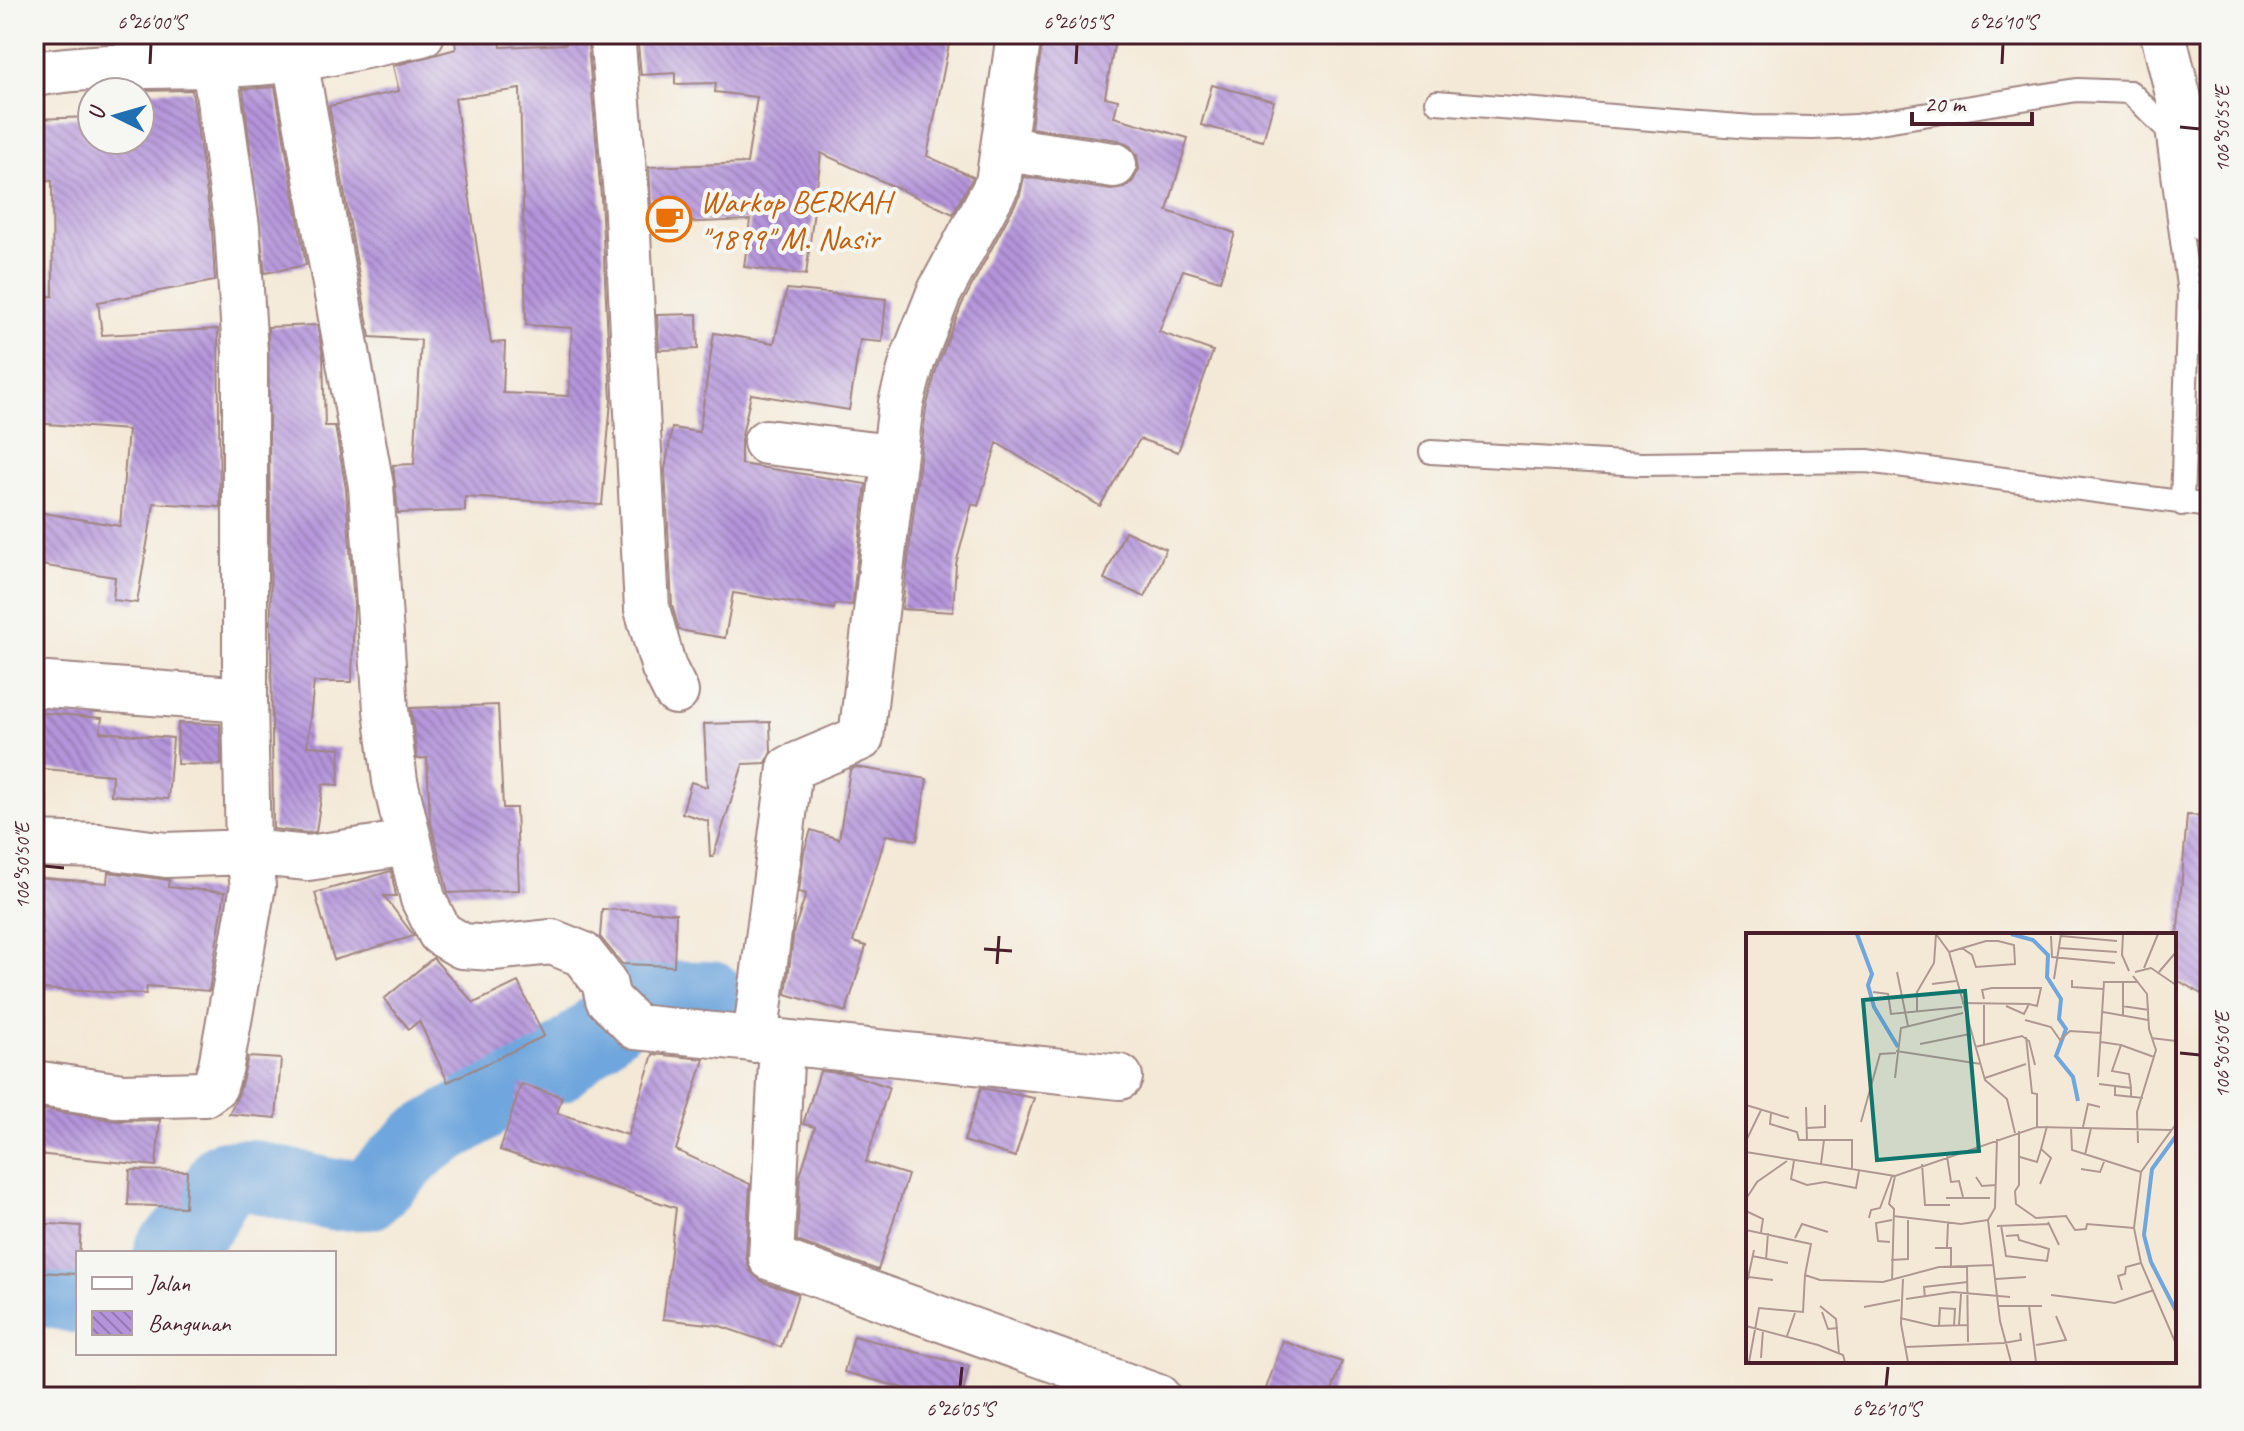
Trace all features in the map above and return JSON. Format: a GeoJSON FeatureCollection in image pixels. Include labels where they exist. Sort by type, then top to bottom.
{"type":"FeatureCollection","features":[{"type":"Feature","properties":{"kind":"street"},"geometry":{"type":"LineString","coordinates":[[34,74],[166,49],[214,64],[295,59],[422,34]]}},
{"type":"Feature","properties":{"kind":"street"},"geometry":{"type":"LineString","coordinates":[[612,34],[626,195],[647,609],[664,668],[676,692]]}},
{"type":"Feature","properties":{"kind":"street"},"geometry":{"type":"LineString","coordinates":[[1019,34],[998,183],[939,293],[913,359],[901,403],[892,457],[861,738],[790,768],[769,1042],[771,1258],[1158,1397]]}},
{"type":"Feature","properties":{"kind":"street"},"geometry":{"type":"LineString","coordinates":[[2163,34],[2210,223]]}},
{"type":"Feature","properties":{"kind":"street"},"geometry":{"type":"LineString","coordinates":[[295,59],[371,486],[386,710],[409,843],[423,899],[440,933],[462,946],[493,948],[552,942],[582,954],[604,982],[622,1013],[769,1042],[1120,1077]]}},
{"type":"Feature","properties":{"kind":"street"},"geometry":{"type":"LineString","coordinates":[[34,1083],[122,1096],[204,1094],[215,1086],[250,868],[245,700],[245,352],[237,227],[214,64]]}},
{"type":"Feature","properties":{"kind":"street"},"geometry":{"type":"LineString","coordinates":[[1005,149],[1114,165]]}},
{"type":"Feature","properties":{"kind":"street"},"geometry":{"type":"LineString","coordinates":[[766,442],[892,457]]}},
{"type":"Feature","properties":{"kind":"street"},"geometry":{"type":"LineString","coordinates":[[34,684],[245,700]]}},
{"type":"Feature","properties":{"kind":"street"},"geometry":{"type":"LineString","coordinates":[[34,844],[99,846],[250,868],[409,843]]}},
{"type":"Feature","properties":{"kind":"lane"},"geometry":{"type":"LineString","coordinates":[[1437,102],[1752,127],[1813,128],[1855,126],[2077,90],[2130,92],[2167,129],[2189,293],[2182,504]]}},
{"type":"Feature","properties":{"kind":"lane"},"geometry":{"type":"LineString","coordinates":[[1431,452],[1641,464],[1867,461],[2210,506]]}},
{"type":"Feature","properties":{"kind":"building"},"geometry":{"type":"Polygon","coordinates":[[[192,34],[245,34],[245,39],[192,40],[192,34]]]}},
{"type":"Feature","properties":{"kind":"building"},"geometry":{"type":"Polygon","coordinates":[[[454,34],[500,34],[501,47],[566,44],[566,34],[587,34],[601,197],[611,401],[602,505],[465,497],[465,511],[398,513],[393,465],[414,464],[421,340],[370,337],[329,106],[399,91],[393,66],[456,49],[454,34]],[[520,89],[455,98],[491,343],[505,342],[503,393],[569,396],[572,328],[526,325],[520,89]]]}},
{"type":"Feature","properties":{"kind":"building"},"geometry":{"type":"Polygon","coordinates":[[[637,34],[951,34],[927,156],[973,177],[953,214],[821,153],[806,275],[744,267],[750,220],[652,224],[649,167],[747,163],[757,97],[715,92],[716,83],[675,84],[675,73],[641,75],[637,34]]]}},
{"type":"Feature","properties":{"kind":"building"},"geometry":{"type":"Polygon","coordinates":[[[1043,34],[1116,34],[1105,97],[1118,100],[1114,117],[1188,138],[1167,211],[1235,233],[1220,281],[1183,270],[1159,332],[1213,351],[1178,452],[1140,439],[1100,506],[997,443],[978,506],[972,504],[956,564],[953,612],[902,609],[926,408],[937,367],[962,304],[1020,195],[1024,177],[1111,190],[1124,188],[1133,181],[1139,169],[1137,155],[1130,146],[1118,140],[1031,128],[1043,34]]]}},
{"type":"Feature","properties":{"kind":"building"},"geometry":{"type":"Polygon","coordinates":[[[1212,85],[1274,101],[1263,141],[1201,125],[1212,85]]]}},
{"type":"Feature","properties":{"kind":"building"},"geometry":{"type":"Polygon","coordinates":[[[275,87],[306,265],[265,273],[243,89],[275,87]]]}},
{"type":"Feature","properties":{"kind":"building"},"geometry":{"type":"Polygon","coordinates":[[[192,90],[212,230],[215,281],[98,302],[102,335],[218,329],[220,507],[154,503],[137,603],[113,600],[115,577],[34,564],[38,512],[120,526],[128,430],[34,423],[34,297],[53,296],[52,181],[34,181],[34,119],[76,118],[76,156],[156,156],[156,91],[192,90]]]}},
{"type":"Feature","properties":{"kind":"building"},"geometry":{"type":"Polygon","coordinates":[[[787,289],[886,299],[882,342],[860,340],[849,410],[751,394],[741,440],[741,464],[866,484],[852,605],[835,604],[834,609],[733,593],[725,638],[679,630],[672,605],[665,470],[672,428],[699,432],[714,333],[774,343],[787,289]]]}},
{"type":"Feature","properties":{"kind":"building"},"geometry":{"type":"Polygon","coordinates":[[[697,314],[698,349],[659,350],[657,315],[697,314]]]}},
{"type":"Feature","properties":{"kind":"building"},"geometry":{"type":"Polygon","coordinates":[[[317,325],[323,356],[325,426],[335,426],[346,489],[354,606],[352,682],[314,682],[307,746],[340,748],[338,785],[323,784],[316,832],[307,833],[273,829],[268,327],[317,325]]]}},
{"type":"Feature","properties":{"kind":"building"},"geometry":{"type":"Polygon","coordinates":[[[1125,531],[1166,549],[1145,597],[1104,579],[1125,531]]]}},
{"type":"Feature","properties":{"kind":"building"},"geometry":{"type":"Polygon","coordinates":[[[498,705],[503,808],[516,808],[519,890],[448,893],[430,819],[427,758],[417,759],[411,708],[498,705]]]}},
{"type":"Feature","properties":{"kind":"building"},"geometry":{"type":"Polygon","coordinates":[[[34,712],[102,718],[100,732],[173,738],[168,799],[111,795],[112,775],[34,768],[34,712]]]}},
{"type":"Feature","properties":{"kind":"building"},"geometry":{"type":"Polygon","coordinates":[[[770,722],[771,752],[766,763],[743,764],[713,857],[710,857],[708,821],[682,813],[691,782],[707,787],[704,724],[770,722]]]}},
{"type":"Feature","properties":{"kind":"building"},"geometry":{"type":"Polygon","coordinates":[[[178,723],[220,724],[221,765],[177,764],[178,723]]]}},
{"type":"Feature","properties":{"kind":"building"},"geometry":{"type":"Polygon","coordinates":[[[856,767],[927,779],[917,840],[886,835],[853,942],[866,946],[846,1012],[786,994],[794,930],[806,894],[799,892],[804,852],[811,830],[839,839],[850,770],[856,767]]]}},
{"type":"Feature","properties":{"kind":"building"},"geometry":{"type":"Polygon","coordinates":[[[2187,815],[2210,816],[2210,999],[2176,979],[2187,815]]]}},
{"type":"Feature","properties":{"kind":"building"},"geometry":{"type":"Polygon","coordinates":[[[391,871],[396,896],[384,896],[414,936],[334,960],[315,893],[391,871]]]}},
{"type":"Feature","properties":{"kind":"building"},"geometry":{"type":"Polygon","coordinates":[[[108,872],[169,880],[168,887],[225,892],[209,991],[147,986],[146,994],[40,989],[42,932],[34,931],[34,877],[107,883],[108,872]]]}},
{"type":"Feature","properties":{"kind":"building"},"geometry":{"type":"Polygon","coordinates":[[[602,909],[676,913],[674,966],[622,964],[600,937],[602,909]]]}},
{"type":"Feature","properties":{"kind":"building"},"geometry":{"type":"Polygon","coordinates":[[[433,958],[474,1003],[518,982],[544,1036],[448,1082],[419,1021],[409,1029],[384,999],[433,958]]]}},
{"type":"Feature","properties":{"kind":"building"},"geometry":{"type":"Polygon","coordinates":[[[653,1054],[704,1059],[676,1150],[750,1184],[746,1257],[750,1271],[763,1282],[798,1294],[781,1347],[717,1325],[663,1319],[676,1208],[500,1150],[521,1084],[562,1097],[557,1113],[628,1135],[653,1054]]]}},
{"type":"Feature","properties":{"kind":"building"},"geometry":{"type":"Polygon","coordinates":[[[248,1057],[281,1059],[276,1118],[229,1114],[239,1093],[248,1057]]]}},
{"type":"Feature","properties":{"kind":"building"},"geometry":{"type":"Polygon","coordinates":[[[820,1071],[850,1074],[889,1087],[866,1162],[908,1175],[878,1270],[797,1241],[800,1175],[815,1127],[803,1124],[820,1071]]]}},
{"type":"Feature","properties":{"kind":"building"},"geometry":{"type":"Polygon","coordinates":[[[981,1088],[1034,1098],[1015,1157],[964,1141],[981,1088]]]}},
{"type":"Feature","properties":{"kind":"building"},"geometry":{"type":"Polygon","coordinates":[[[41,1109],[118,1121],[160,1120],[156,1166],[37,1154],[41,1109]]]}},
{"type":"Feature","properties":{"kind":"building"},"geometry":{"type":"Polygon","coordinates":[[[130,1170],[187,1171],[185,1207],[128,1205],[130,1170]]]}},
{"type":"Feature","properties":{"kind":"building"},"geometry":{"type":"Polygon","coordinates":[[[34,1223],[81,1226],[76,1274],[34,1272],[34,1223]]]}},
{"type":"Feature","properties":{"kind":"building"},"geometry":{"type":"Polygon","coordinates":[[[854,1336],[969,1366],[962,1397],[937,1397],[844,1372],[854,1336]]]}},
{"type":"Feature","properties":{"kind":"building"},"geometry":{"type":"Polygon","coordinates":[[[1283,1341],[1342,1362],[1330,1397],[1263,1397],[1283,1341]]]}},
{"type":"Feature","properties":{"kind":"waterway"},"geometry":{"type":"LineString","coordinates":[[171,1251],[201,1219],[225,1176],[249,1175],[332,1195],[368,1194],[422,1141],[477,1109],[494,1081],[512,1064],[556,1067],[641,996],[711,997]]}},
{"type":"Feature","properties":{"kind":"waterway"},"geometry":{"type":"LineString","coordinates":[[34,1288],[76,1298]]}},
{"type":"Feature","properties":{"kind":"place","name":"Warkop BERKAH \"1899\" M. Nasir"},"geometry":{"type":"Point","coordinates":[669,219]}}]}
